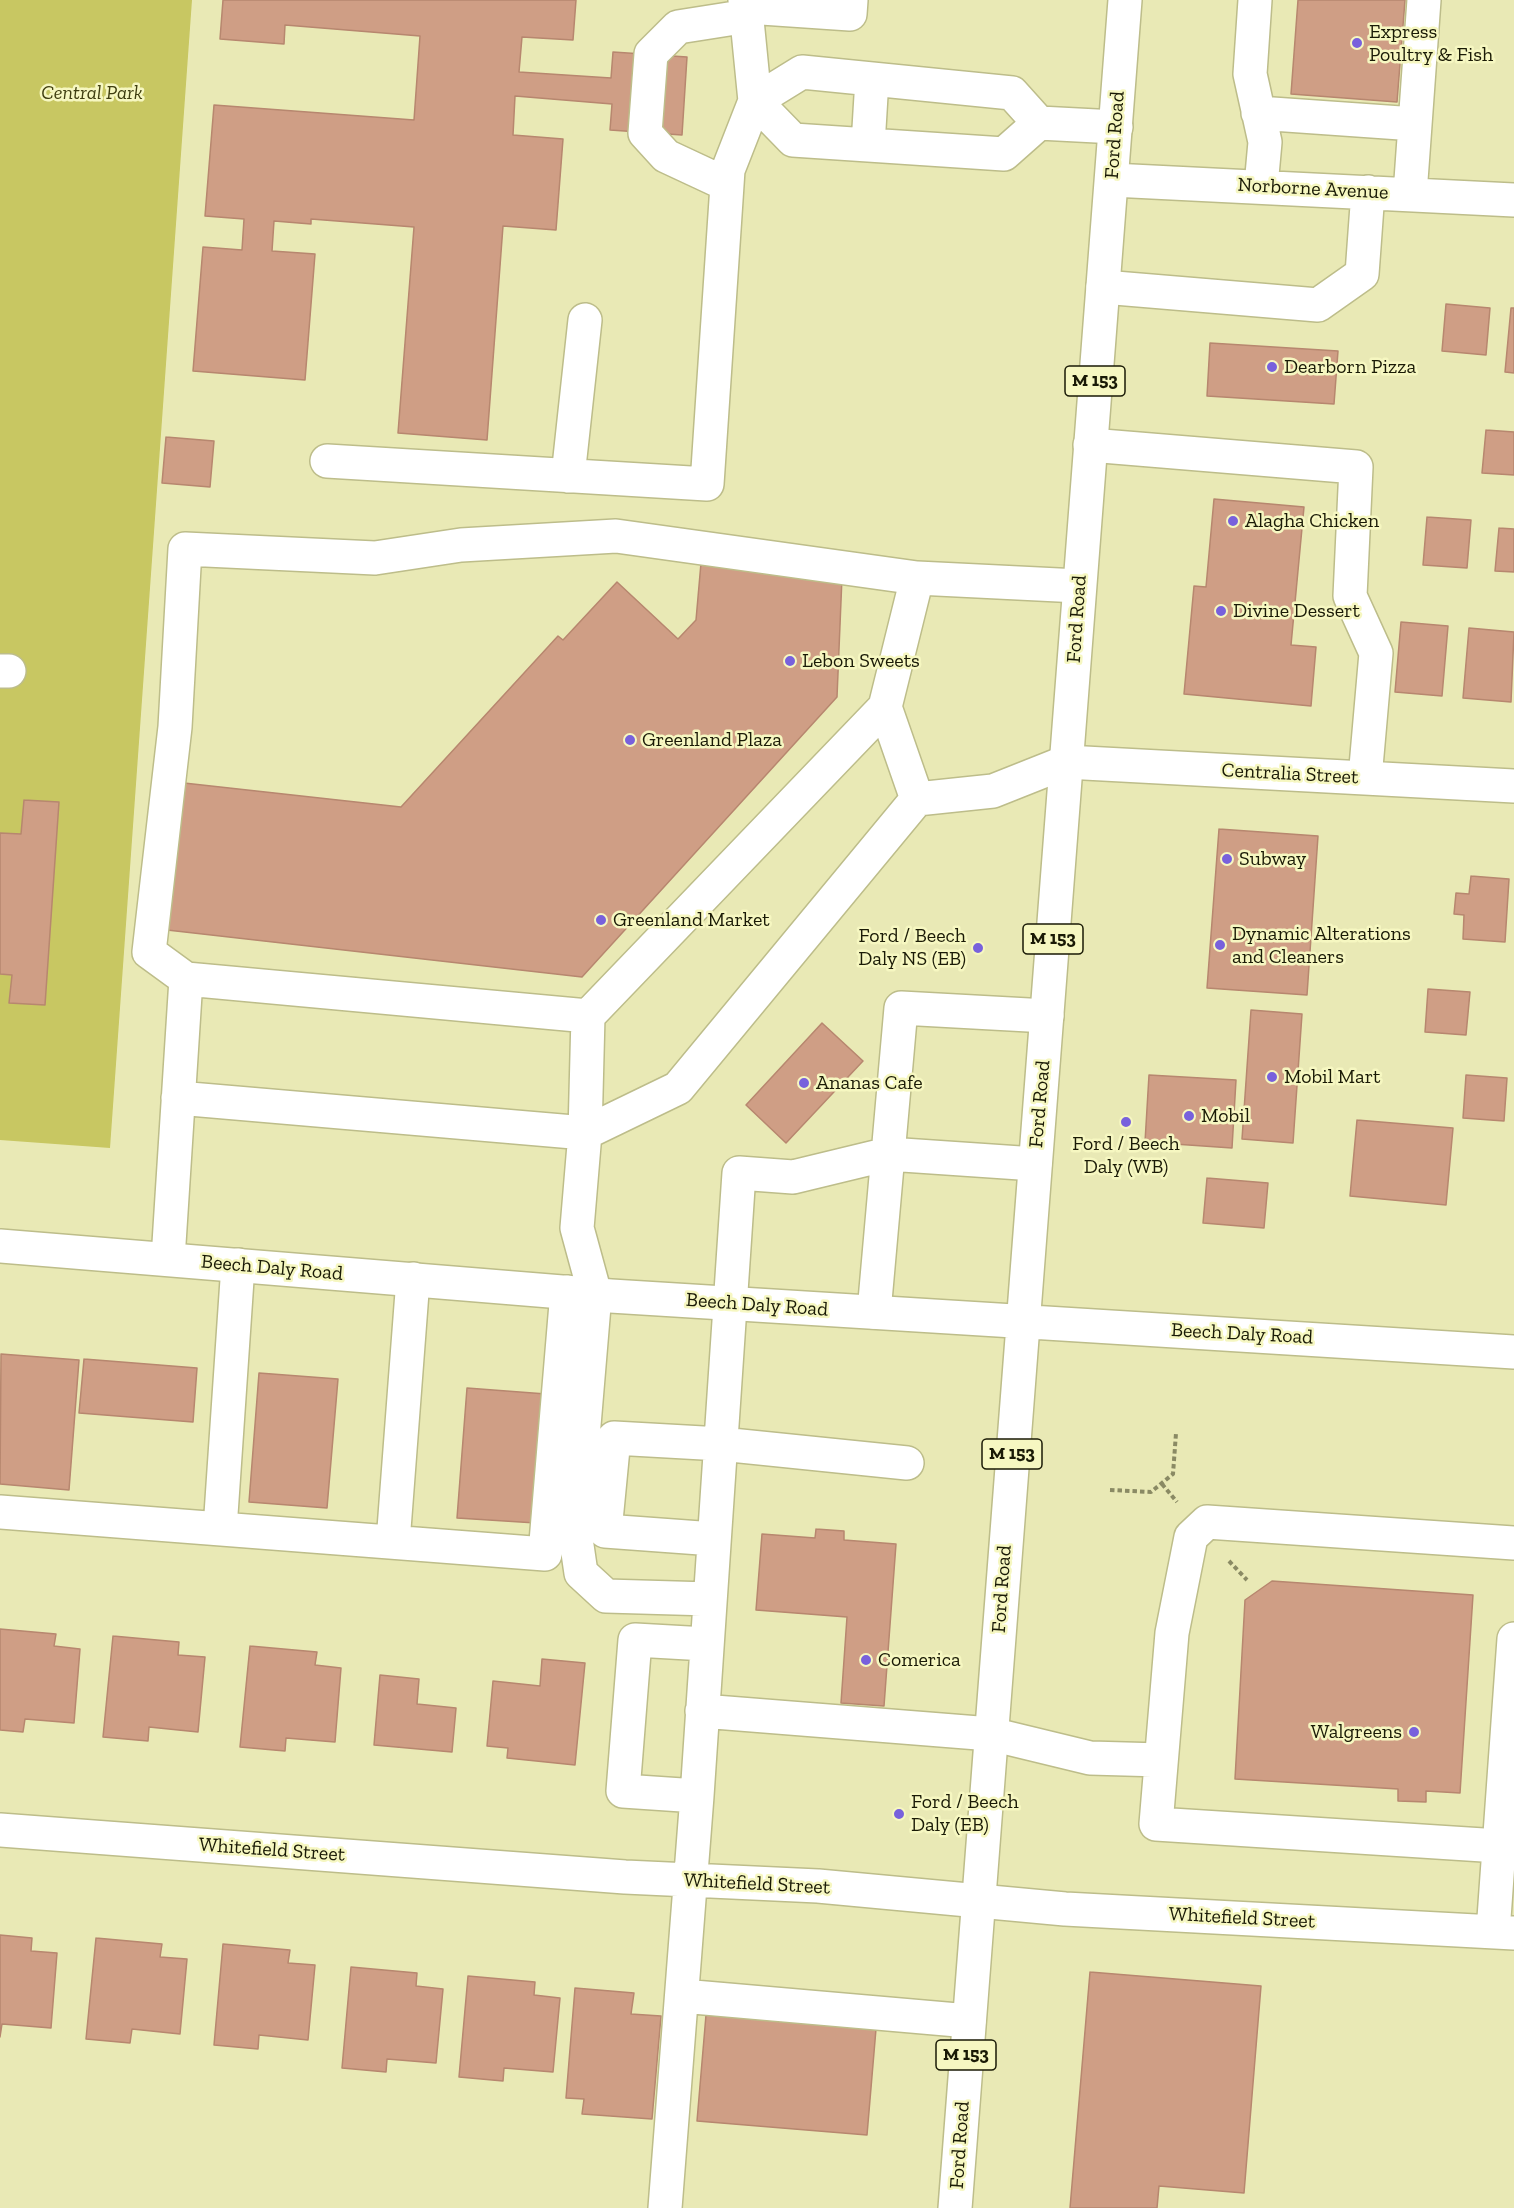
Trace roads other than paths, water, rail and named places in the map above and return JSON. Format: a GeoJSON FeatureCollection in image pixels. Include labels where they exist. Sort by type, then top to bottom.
{"type":"FeatureCollection","features":[{"type":"Feature","properties":{"kind":"main road"},"geometry":{"type":"LineString","coordinates":[[726,184],[666,156],[645,133],[651,54],[678,27],[747,8],[850,14],[851,0]]}},
{"type":"Feature","properties":{"kind":"main road","name":"Ford Road"},"geometry":{"type":"LineString","coordinates":[[955,2208],[1125,0]]}},
{"type":"Feature","properties":{"kind":"main road"},"geometry":{"type":"LineString","coordinates":[[1255,0],[1250,74],[1265,142],[1261,186]]}},
{"type":"Feature","properties":{"kind":"main road"},"geometry":{"type":"LineString","coordinates":[[1410,194],[1424,0]]}},
{"type":"Feature","properties":{"kind":"main road"},"geometry":{"type":"LineString","coordinates":[[327,461],[707,484],[726,184],[728,170],[755,101],[747,8]]}},
{"type":"Feature","properties":{"kind":"main road"},"geometry":{"type":"LineString","coordinates":[[755,101],[802,72],[1012,93],[1039,123]]}},
{"type":"Feature","properties":{"kind":"main road"},"geometry":{"type":"LineString","coordinates":[[868,145],[872,79]]}},
{"type":"Feature","properties":{"kind":"main road"},"geometry":{"type":"LineString","coordinates":[[755,101],[793,140],[1004,154],[1039,123],[1116,127]]}},
{"type":"Feature","properties":{"kind":"main road"},"geometry":{"type":"LineString","coordinates":[[1258,113],[1415,124]]}},
{"type":"Feature","properties":{"kind":"main road","name":"Norborne Avenue"},"geometry":{"type":"LineString","coordinates":[[1112,180],[1514,200]]}},
{"type":"Feature","properties":{"kind":"main road"},"geometry":{"type":"LineString","coordinates":[[1103,287],[1318,305],[1362,274],[1368,192]]}},
{"type":"Feature","properties":{"kind":"main road"},"geometry":{"type":"LineString","coordinates":[[567,476],[585,320]]}},
{"type":"Feature","properties":{"kind":"main road"},"geometry":{"type":"LineString","coordinates":[[1090,445],[1356,467],[1350,596],[1376,653],[1365,778]]}},
{"type":"Feature","properties":{"kind":"main road"},"geometry":{"type":"LineString","coordinates":[[588,1016],[186,979],[149,952],[175,727],[185,549],[375,558],[461,545],[616,536],[917,578],[1079,586]]}},
{"type":"Feature","properties":{"kind":"main road"},"geometry":{"type":"LineString","coordinates":[[710,1599],[606,1596],[581,1574],[575,1532],[587,1385],[577,1228],[585,1133],[588,1016],[885,707],[917,578]]}},
{"type":"Feature","properties":{"kind":"main road"},"geometry":{"type":"LineString","coordinates":[[885,707],[917,799]]}},
{"type":"Feature","properties":{"kind":"main road"},"geometry":{"type":"LineString","coordinates":[[178,1098],[585,1133],[678,1088],[917,799],[993,791],[1066,762]]}},
{"type":"Feature","properties":{"kind":"main road","name":"Centralia Street"},"geometry":{"type":"LineString","coordinates":[[1066,762],[1514,786]]}},
{"type":"Feature","properties":{"kind":"main road"},"geometry":{"type":"LineString","coordinates":[[168,1259],[186,979]]}},
{"type":"Feature","properties":{"kind":"main road"},"geometry":{"type":"LineString","coordinates":[[874,1312],[900,1008],[1047,1016]]}},
{"type":"Feature","properties":{"kind":"main road"},"geometry":{"type":"LineString","coordinates":[[666,2208],[698,1796],[706,1644],[739,1173],[793,1177],[888,1154],[1035,1164]]}},
{"type":"Feature","properties":{"kind":"main road","name":"Beech Daly Road"},"geometry":{"type":"LineString","coordinates":[[0,1246],[581,1293],[1514,1352]]}},
{"type":"Feature","properties":{"kind":"main road"},"geometry":{"type":"LineString","coordinates":[[220,1529],[238,1265]]}},
{"type":"Feature","properties":{"kind":"main road"},"geometry":{"type":"LineString","coordinates":[[393,1542],[413,1279]]}},
{"type":"Feature","properties":{"kind":"main road"},"geometry":{"type":"LineString","coordinates":[[0,1512],[545,1554],[581,1293]]}},
{"type":"Feature","properties":{"kind":"main road"},"geometry":{"type":"LineString","coordinates":[[714,1539],[605,1531],[614,1438],[721,1444],[907,1463]]}},
{"type":"Feature","properties":{"kind":"main road"},"geometry":{"type":"LineString","coordinates":[[1499,1846],[1156,1824],[1172,1633],[1191,1537],[1207,1522],[1514,1543]]}},
{"type":"Feature","properties":{"kind":"main road"},"geometry":{"type":"LineString","coordinates":[[1503,1932],[1499,1846],[1514,1639]]}},
{"type":"Feature","properties":{"kind":"main road"},"geometry":{"type":"LineString","coordinates":[[698,1796],[623,1791],[635,1640],[706,1644]]}},
{"type":"Feature","properties":{"kind":"main road"},"geometry":{"type":"LineString","coordinates":[[702,1711],[991,1734],[1090,1758],[1161,1760]]}},
{"type":"Feature","properties":{"kind":"main road","name":"Whitefield Street"},"geometry":{"type":"LineString","coordinates":[[0,1830],[691,1880],[818,1886],[1072,1910],[1503,1932]]}},
{"type":"Feature","properties":{"kind":"main road"},"geometry":{"type":"LineString","coordinates":[[682,1996],[969,2021]]}},
{"type":"Feature","properties":{"kind":"place","name":"Express Poultry & Fish"},"geometry":{"type":"Point","coordinates":[1357,43]}},
{"type":"Feature","properties":{"kind":"place","name":"Dearborn Pizza"},"geometry":{"type":"Point","coordinates":[1272,367]}},
{"type":"Feature","properties":{"kind":"place","name":"Alagha Chicken"},"geometry":{"type":"Point","coordinates":[1233,521]}},
{"type":"Feature","properties":{"kind":"place","name":"Divine Dessert"},"geometry":{"type":"Point","coordinates":[1221,611]}},
{"type":"Feature","properties":{"kind":"place","name":"Lebon Sweets"},"geometry":{"type":"Point","coordinates":[790,661]}},
{"type":"Feature","properties":{"kind":"place","name":"Greenland Plaza"},"geometry":{"type":"Point","coordinates":[630,740]}},
{"type":"Feature","properties":{"kind":"place","name":"Subway"},"geometry":{"type":"Point","coordinates":[1227,859]}},
{"type":"Feature","properties":{"kind":"place","name":"Greenland Market"},"geometry":{"type":"Point","coordinates":[601,920]}},
{"type":"Feature","properties":{"kind":"place","name":"Dynamic Alterations and Cleaners"},"geometry":{"type":"Point","coordinates":[1220,945]}},
{"type":"Feature","properties":{"kind":"place","name":"Ford / Beech Daly NS (EB)"},"geometry":{"type":"Point","coordinates":[978,948]}},
{"type":"Feature","properties":{"kind":"place","name":"Mobil Mart"},"geometry":{"type":"Point","coordinates":[1272,1077]}},
{"type":"Feature","properties":{"kind":"place","name":"Ananas Cafe"},"geometry":{"type":"Point","coordinates":[804,1083]}},
{"type":"Feature","properties":{"kind":"place","name":"Mobil"},"geometry":{"type":"Point","coordinates":[1189,1116]}},
{"type":"Feature","properties":{"kind":"place","name":"Ford / Beech Daly (WB)"},"geometry":{"type":"Point","coordinates":[1126,1122]}},
{"type":"Feature","properties":{"kind":"place","name":"Comerica"},"geometry":{"type":"Point","coordinates":[866,1660]}},
{"type":"Feature","properties":{"kind":"place","name":"Walgreens"},"geometry":{"type":"Point","coordinates":[1414,1732]}},
{"type":"Feature","properties":{"kind":"place","name":"Ford / Beech Daly (EB)"},"geometry":{"type":"Point","coordinates":[899,1814]}},
{"type":"Feature","properties":{"kind":"park label","name":"Central Park"},"geometry":{"type":"Point","coordinates":[92,93]}}]}
